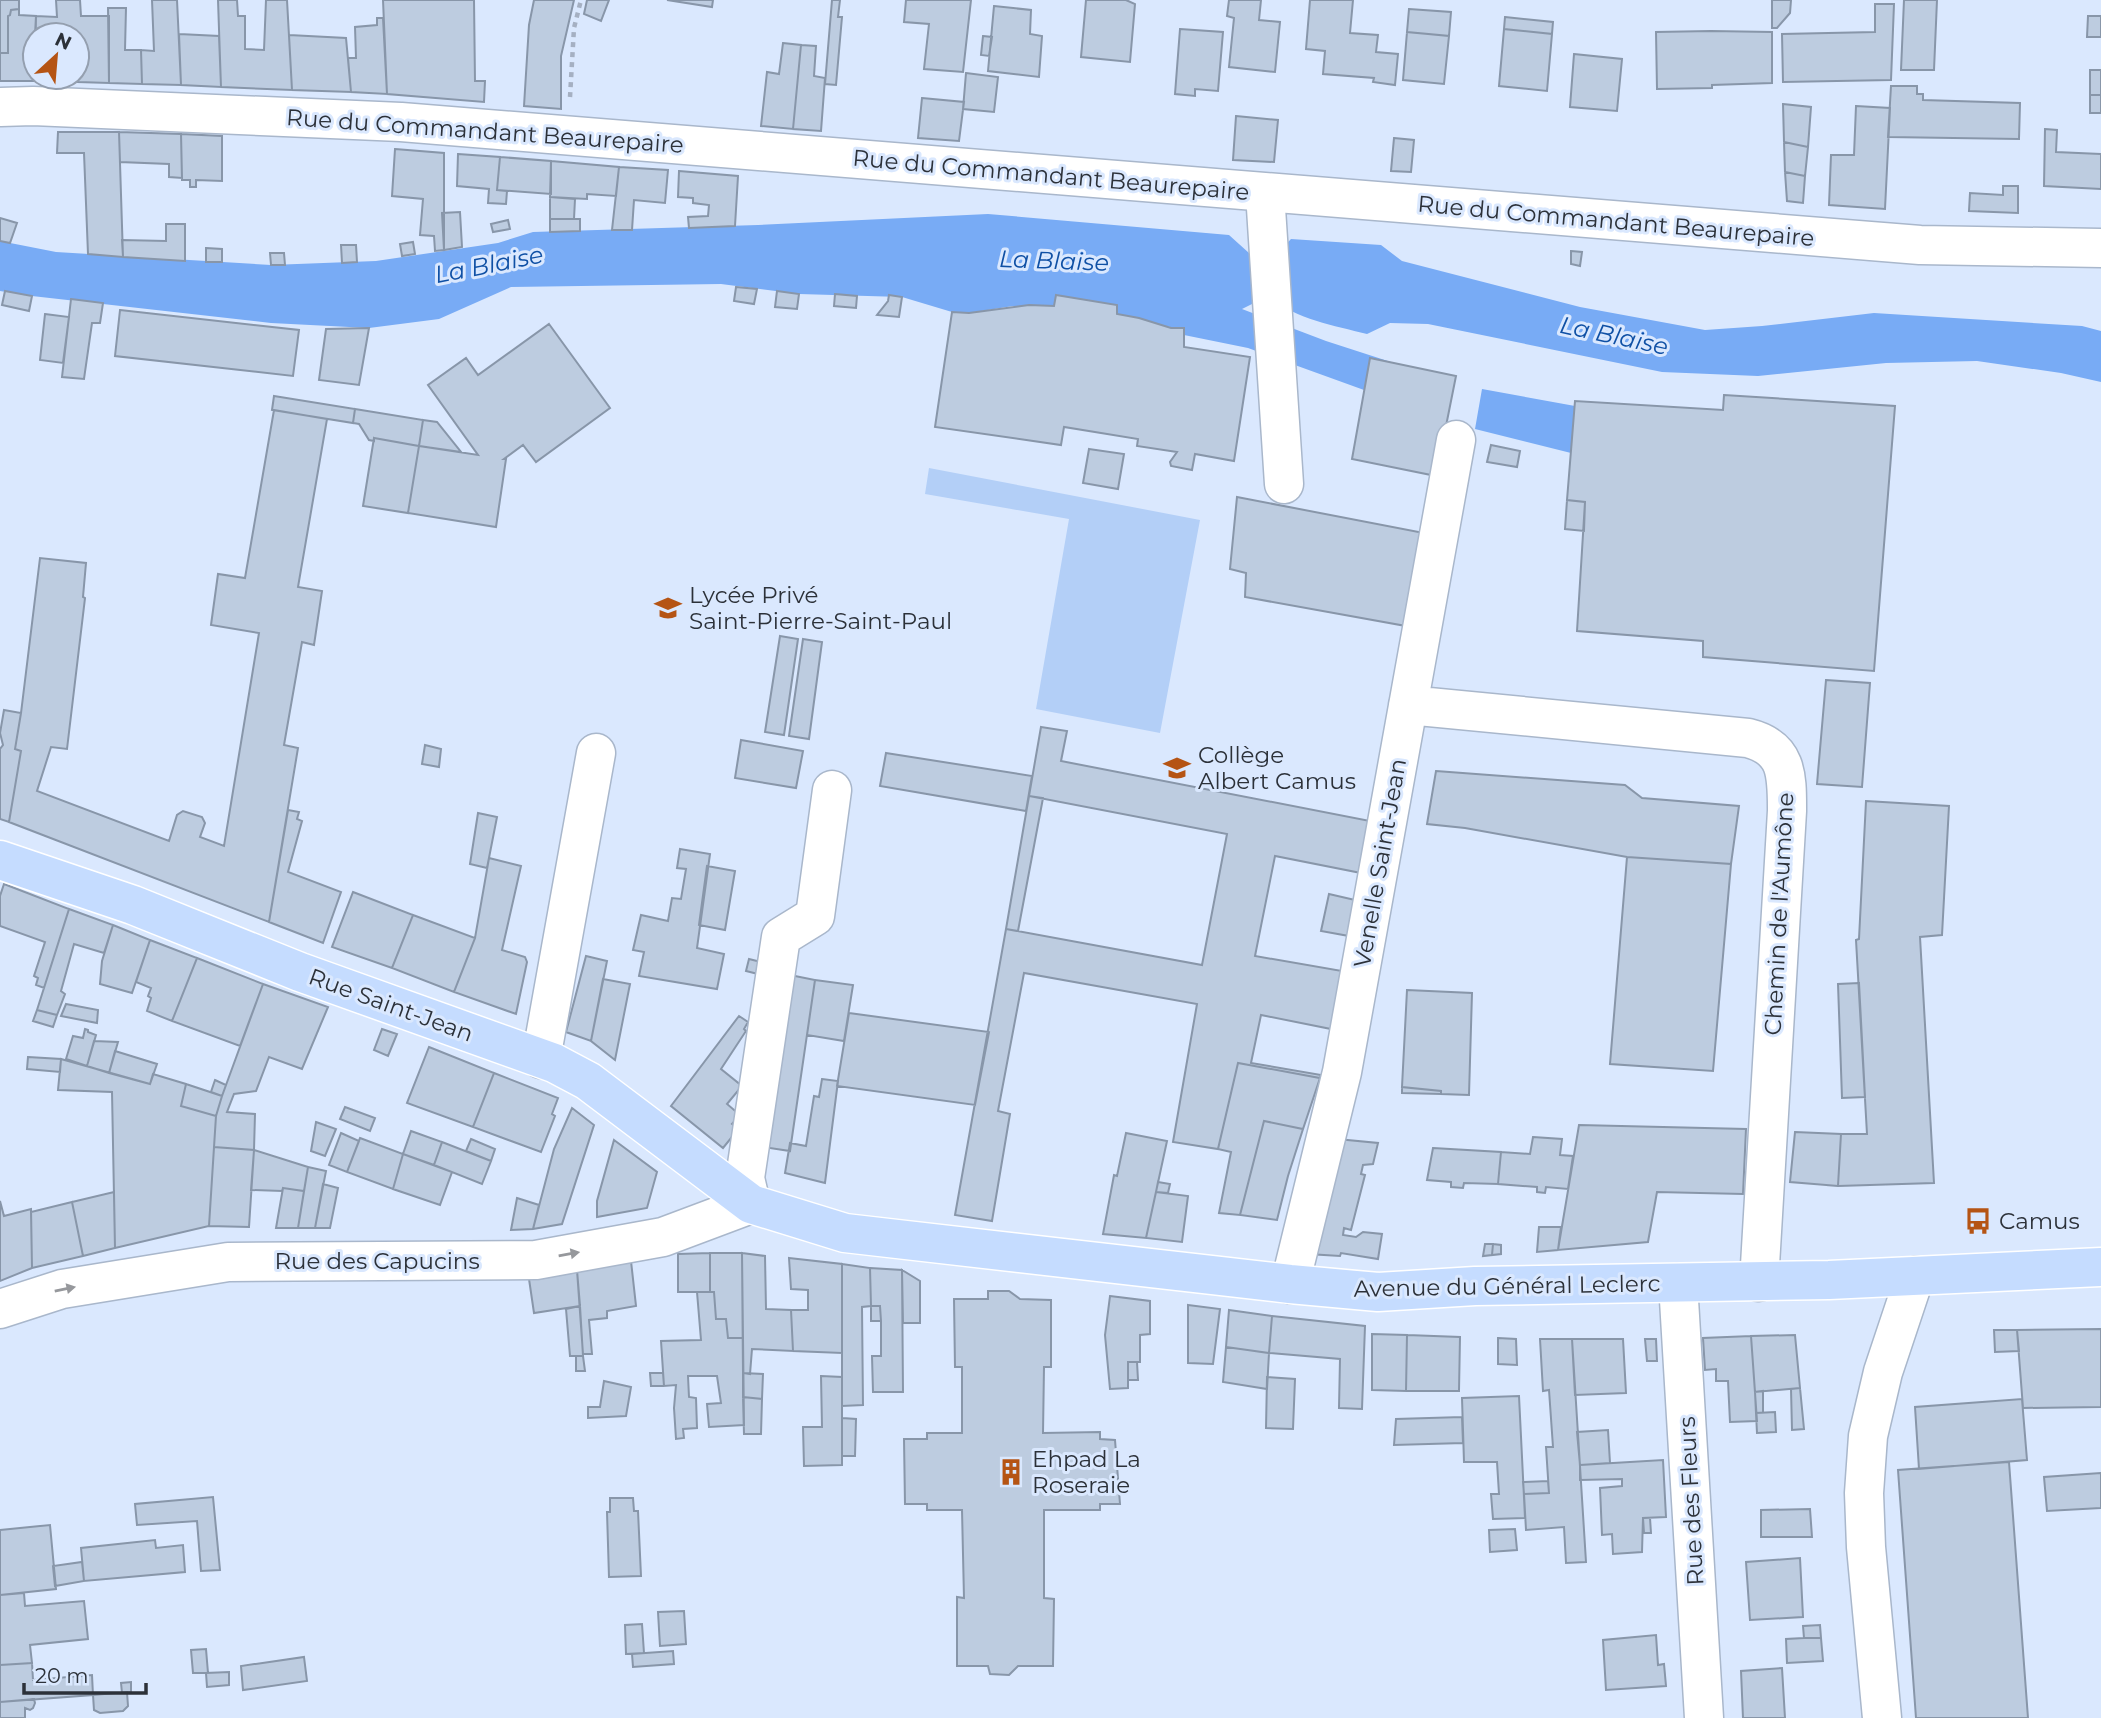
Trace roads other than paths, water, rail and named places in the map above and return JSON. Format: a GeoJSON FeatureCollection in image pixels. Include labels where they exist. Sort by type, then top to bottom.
{"type":"FeatureCollection","features":[{"type":"Feature","properties":{"kind":"main road","name":"Rue Saint-Jean"},"geometry":{"type":"LineString","coordinates":[[0,860],[133,905],[300,972],[554,1063],[588,1082],[751,1204]]}},
{"type":"Feature","properties":{"kind":"main road","name":"Avenue du Général Leclerc"},"geometry":{"type":"LineString","coordinates":[[751,1204],[845,1233],[1378,1292],[1475,1286],[1759,1282],[2101,1267]]}},
{"type":"Feature","properties":{"kind":"street","name":"Rue du Commandant Beaurepaire"},"geometry":{"type":"LineString","coordinates":[[0,107],[33,106],[401,122],[1920,245],[2101,248]]}},
{"type":"Feature","properties":{"kind":"street"},"geometry":{"type":"LineString","coordinates":[[1265,193],[1284,484]]}},
{"type":"Feature","properties":{"kind":"street","name":"Venelle Saint-Jean"},"geometry":{"type":"LineString","coordinates":[[1290,1284],[1342,1072],[1456,440]]}},
{"type":"Feature","properties":{"kind":"street","name":"Chemin de l'Aumône"},"geometry":{"type":"LineString","coordinates":[[1408,705],[1748,738],[1766,744],[1779,755],[1786,777],[1787,811],[1759,1282]]}},
{"type":"Feature","properties":{"kind":"street"},"geometry":{"type":"LineString","coordinates":[[541,1059],[596,753]]}},
{"type":"Feature","properties":{"kind":"street"},"geometry":{"type":"LineString","coordinates":[[751,1204],[745,1178],[781,937],[815,916],[832,790]]}},
{"type":"Feature","properties":{"kind":"street","name":"Rue des Capucins"},"geometry":{"type":"LineString","coordinates":[[0,1309],[62,1289],[228,1262],[537,1260],[663,1237],[751,1204]]}},
{"type":"Feature","properties":{"kind":"street"},"geometry":{"type":"LineString","coordinates":[[1882,1718],[1866,1546],[1864,1493],[1871,1423],[1883,1372],[1915,1276]]}},
{"type":"Feature","properties":{"kind":"street","name":"Rue des Fleurs"},"geometry":{"type":"LineString","coordinates":[[1678,1283],[1704,1718]]}},
{"type":"Feature","properties":{"kind":"water","name":"La Blaise"},"geometry":{"type":"Polygon","coordinates":[[[988,214],[1229,235],[1249,253],[1275,256],[1291,239],[1381,245],[1402,261],[1580,307],[1705,330],[1874,313],[2082,326],[2101,331],[2101,382],[2061,373],[1977,361],[1886,363],[1758,376],[1662,372],[1428,324],[1390,323],[1367,334],[1302,316],[1268,296],[1242,309],[1397,364],[1371,358],[1364,390],[1248,348],[1184,335],[1183,328],[1117,314],[1117,305],[1057,295],[1054,306],[1013,306],[969,313],[952,312],[902,297],[799,294],[721,284],[511,287],[439,319],[369,328],[271,323],[0,291],[0,241],[56,252],[271,265],[376,261],[498,243],[533,232],[988,214]]]}},
{"type":"Feature","properties":{"kind":"water"},"geometry":{"type":"Polygon","coordinates":[[[1482,389],[1575,406],[1571,453],[1475,429],[1482,389]]]}},
{"type":"Feature","properties":{"kind":"place","name":"Lycée Privé Saint-Pierre-Saint-Paul"},"geometry":{"type":"Point","coordinates":[668,608]}},
{"type":"Feature","properties":{"kind":"place","name":"Collège Albert Camus"},"geometry":{"type":"Point","coordinates":[1177,768]}},
{"type":"Feature","properties":{"kind":"place","name":"Camus"},"geometry":{"type":"Point","coordinates":[1978,1221]}},
{"type":"Feature","properties":{"kind":"place","name":"Ehpad La Roseraie"},"geometry":{"type":"Point","coordinates":[1011,1472]}}]}
